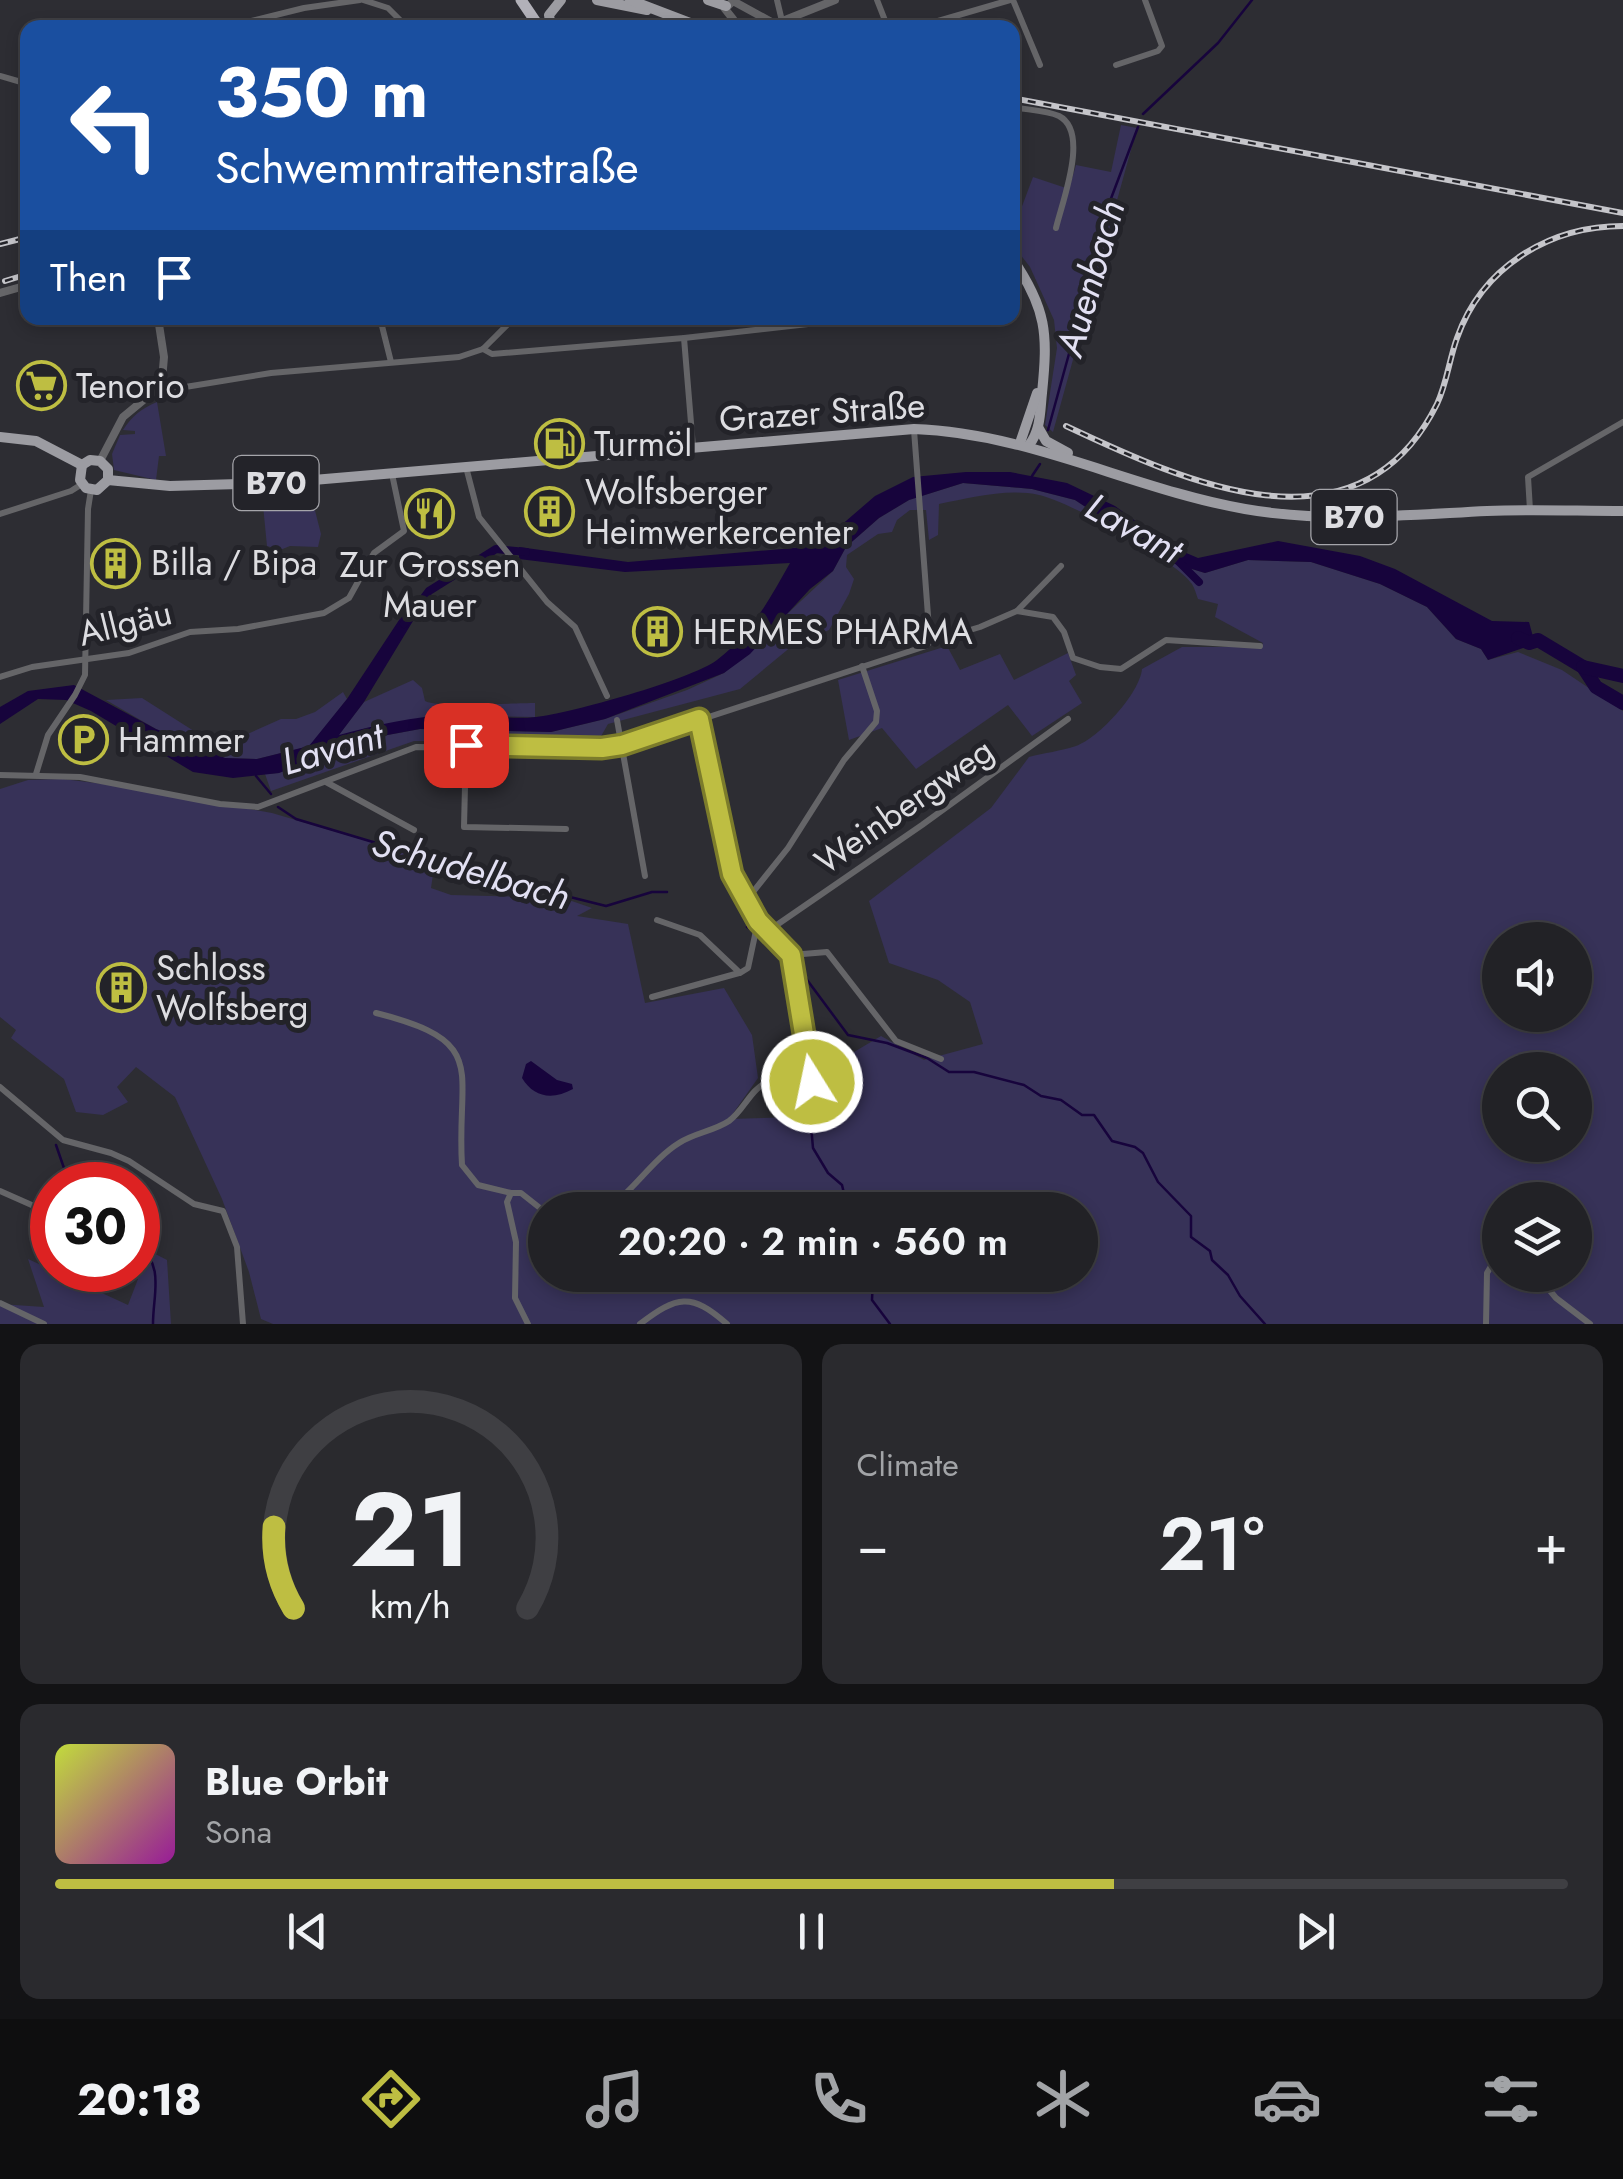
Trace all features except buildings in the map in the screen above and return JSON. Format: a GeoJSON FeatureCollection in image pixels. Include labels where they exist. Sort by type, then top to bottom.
{"type":"FeatureCollection","features":[{"type":"Feature","properties":{"kind":"main road"},"geometry":{"type":"LineString","coordinates":[[598,0],[652,10]]}},
{"type":"Feature","properties":{"kind":"main road"},"geometry":{"type":"LineString","coordinates":[[630,0],[681,20]]}},
{"type":"Feature","properties":{"kind":"main road"},"geometry":{"type":"LineString","coordinates":[[710,0],[730,2]]}},
{"type":"Feature","properties":{"kind":"main road"},"geometry":{"type":"LineString","coordinates":[[1020,272],[1039,305],[1047,346],[1038,427],[1024,444]]}},
{"type":"Feature","properties":{"kind":"main road"},"geometry":{"type":"LineString","coordinates":[[1024,444],[1044,373]]}},
{"type":"Feature","properties":{"kind":"main road"},"geometry":{"type":"LineString","coordinates":[[1038,427],[1046,441],[1086,464]]}},
{"type":"Feature","properties":{"kind":"main road","name":"Grazer Straße"},"geometry":{"type":"LineString","coordinates":[[108,480],[218,486],[914,429],[961,432],[1024,444],[1217,504],[1271,513],[1380,517],[1530,510]]}},
{"type":"Feature","properties":{"kind":"main road"},"geometry":{"type":"LineString","coordinates":[[0,437],[36,442],[82,465]]}},
{"type":"Feature","properties":{"kind":"main road"},"geometry":{"type":"LineString","coordinates":[[90,460],[100,461],[108,469],[108,480],[102,488],[87,487],[79,475],[82,465],[90,460]]}},
{"type":"Feature","properties":{"kind":"main road","name":"B70"},"geometry":{"type":"LineString","coordinates":[[1530,510],[1623,511]]}},
{"type":"Feature","properties":{"kind":"street"},"geometry":{"type":"LineString","coordinates":[[255,20],[362,0],[388,8],[400,20]]}},
{"type":"Feature","properties":{"kind":"street"},"geometry":{"type":"LineString","coordinates":[[787,20],[835,0]]}},
{"type":"Feature","properties":{"kind":"street"},"geometry":{"type":"LineString","coordinates":[[942,20],[1011,0],[1040,64]]}},
{"type":"Feature","properties":{"kind":"street"},"geometry":{"type":"LineString","coordinates":[[1116,65],[1158,52],[1162,46],[1146,0]]}},
{"type":"Feature","properties":{"kind":"street"},"geometry":{"type":"LineString","coordinates":[[730,2],[741,4],[744,10]]}},
{"type":"Feature","properties":{"kind":"street"},"geometry":{"type":"LineString","coordinates":[[744,10],[758,12],[767,20]]}},
{"type":"Feature","properties":{"kind":"street"},"geometry":{"type":"LineString","coordinates":[[736,20],[744,10]]}},
{"type":"Feature","properties":{"kind":"street"},"geometry":{"type":"LineString","coordinates":[[1020,109],[1054,114],[1069,127],[1075,153],[1056,228]]}},
{"type":"Feature","properties":{"kind":"street"},"geometry":{"type":"LineString","coordinates":[[100,461],[123,417],[158,386],[164,357],[159,325]]}},
{"type":"Feature","properties":{"kind":"street"},"geometry":{"type":"LineString","coordinates":[[382,325],[391,362]]}},
{"type":"Feature","properties":{"kind":"street"},"geometry":{"type":"LineString","coordinates":[[158,386],[173,390],[271,373],[459,357],[484,349],[507,325]]}},
{"type":"Feature","properties":{"kind":"street"},"geometry":{"type":"LineString","coordinates":[[484,349],[492,354],[684,338],[767,325]]}},
{"type":"Feature","properties":{"kind":"street"},"geometry":{"type":"LineString","coordinates":[[684,338],[692,450]]}},
{"type":"Feature","properties":{"kind":"street"},"geometry":{"type":"LineString","coordinates":[[1530,510],[1528,477],[1623,422]]}},
{"type":"Feature","properties":{"kind":"street"},"geometry":{"type":"LineString","coordinates":[[914,429],[930,642]]}},
{"type":"Feature","properties":{"kind":"street"},"geometry":{"type":"LineString","coordinates":[[466,467],[479,517],[547,602],[575,627],[608,696]]}},
{"type":"Feature","properties":{"kind":"street","name":"Allgäu"},"geometry":{"type":"LineString","coordinates":[[0,676],[32,667],[129,653],[190,632],[238,629],[324,613],[349,598],[380,547],[404,531],[392,474]]}},
{"type":"Feature","properties":{"kind":"street"},"geometry":{"type":"LineString","coordinates":[[0,514],[87,487],[85,675],[48,736],[36,774]]}},
{"type":"Feature","properties":{"kind":"street"},"geometry":{"type":"LineString","coordinates":[[4,775],[36,774],[124,784],[244,807],[272,803],[416,747],[584,749],[622,745],[980,627],[1017,611],[1061,566]]}},
{"type":"Feature","properties":{"kind":"street"},"geometry":{"type":"LineString","coordinates":[[1017,611],[1053,617],[1064,632],[1073,658],[1100,667],[1122,670],[1166,640],[1260,646]]}},
{"type":"Feature","properties":{"kind":"street"},"geometry":{"type":"LineString","coordinates":[[745,902],[788,848],[844,760],[876,722],[877,711],[862,666]]}},
{"type":"Feature","properties":{"kind":"street"},"geometry":{"type":"LineString","coordinates":[[625,1192],[645,1170],[683,1140],[730,1120],[763,1084],[773,1079],[802,1086],[812,1082],[815,1071],[804,1034],[791,955],[758,921],[732,874],[699,719]]}},
{"type":"Feature","properties":{"kind":"street","name":"Weinbergweg"},"geometry":{"type":"LineString","coordinates":[[768,931],[936,816],[1068,719]]}},
{"type":"Feature","properties":{"kind":"street"},"geometry":{"type":"LineString","coordinates":[[617,720],[645,876]]}},
{"type":"Feature","properties":{"kind":"street"},"geometry":{"type":"LineString","coordinates":[[466,745],[464,828],[566,829]]}},
{"type":"Feature","properties":{"kind":"street"},"geometry":{"type":"LineString","coordinates":[[325,782],[414,830]]}},
{"type":"Feature","properties":{"kind":"street"},"geometry":{"type":"LineString","coordinates":[[658,920],[700,935],[740,973]]}},
{"type":"Feature","properties":{"kind":"street"},"geometry":{"type":"LineString","coordinates":[[652,997],[748,968],[758,921]]}},
{"type":"Feature","properties":{"kind":"street"},"geometry":{"type":"LineString","coordinates":[[791,955],[827,952],[896,1041],[941,1059]]}},
{"type":"Feature","properties":{"kind":"street"},"geometry":{"type":"LineString","coordinates":[[376,1013],[420,1024],[448,1041],[459,1057],[464,1076],[462,1165],[478,1184],[528,1199]]}},
{"type":"Feature","properties":{"kind":"street"},"geometry":{"type":"LineString","coordinates":[[0,1088],[64,1140],[111,1153],[199,1207],[223,1211],[237,1247],[243,1324]]}},
{"type":"Feature","properties":{"kind":"street"},"geometry":{"type":"LineString","coordinates":[[0,1191],[30,1204]]}},
{"type":"Feature","properties":{"kind":"street"},"geometry":{"type":"LineString","coordinates":[[511,1194],[507,1202],[516,1242],[516,1298],[528,1324]]}},
{"type":"Feature","properties":{"kind":"street"},"geometry":{"type":"LineString","coordinates":[[1486,1324],[1487,1292]]}},
{"type":"Feature","properties":{"kind":"street"},"geometry":{"type":"LineString","coordinates":[[1551,1292],[1590,1324]]}},
{"type":"Feature","properties":{"kind":"street"},"geometry":{"type":"LineString","coordinates":[[640,1324],[660,1309],[685,1299],[705,1304],[726,1324]]}},
{"type":"Feature","properties":{"kind":"street"},"geometry":{"type":"LineString","coordinates":[[0,1304],[44,1324]]}},
{"type":"Feature","properties":{"kind":"shaded area"},"geometry":{"type":"Polygon","coordinates":[[[1121,125],[1137,128],[1053,432],[1045,425],[1057,348],[1054,320],[1020,254],[1020,210],[1033,177],[1069,189],[1076,165],[1111,172],[1121,125]]]}},
{"type":"Feature","properties":{"kind":"shaded area"},"geometry":{"type":"Polygon","coordinates":[[[157,402],[166,456],[159,456],[156,480],[114,470],[112,454],[120,435],[135,434],[123,430],[138,413],[157,402]]]}},
{"type":"Feature","properties":{"kind":"shaded area"},"geometry":{"type":"Polygon","coordinates":[[[963,483],[1032,489],[1075,500],[1169,562],[1205,573],[1248,560],[1311,562],[1380,584],[1427,607],[1456,639],[1481,649],[1488,660],[1518,652],[1562,670],[1623,711],[1623,1324],[273,1324],[261,1319],[249,1272],[222,1199],[175,1097],[136,1067],[117,1087],[128,1102],[103,1115],[76,1112],[64,1079],[11,1038],[16,1030],[0,1017],[0,789],[28,780],[63,779],[272,813],[435,861],[431,888],[451,895],[563,898],[592,908],[577,916],[628,924],[645,1003],[724,988],[752,1035],[758,1078],[729,1119],[795,1117],[822,1071],[881,1036],[924,1060],[983,1044],[970,1002],[938,980],[889,963],[869,901],[991,808],[1029,757],[1076,746],[1096,734],[1126,702],[1142,669],[1182,647],[1261,647],[1263,643],[1215,617],[1218,604],[1198,599],[1192,584],[1166,562],[1122,534],[1054,500],[1014,493],[939,504],[938,535],[929,540],[926,510],[910,510],[897,520],[892,532],[878,534],[847,555],[846,567],[854,579],[829,630],[792,646],[740,689],[608,724],[600,738],[575,742],[414,741],[271,791],[265,774],[279,773],[366,739],[420,729],[551,732],[605,719],[687,690],[724,673],[833,571],[846,547],[879,518],[909,500],[963,483]]]}},
{"type":"Feature","properties":{"kind":"shaded area"},"geometry":{"type":"Polygon","coordinates":[[[310,491],[321,534],[318,547],[290,546],[280,550],[267,546],[262,495],[310,491]]]}},
{"type":"Feature","properties":{"kind":"shaded area"},"geometry":{"type":"Polygon","coordinates":[[[947,646],[960,670],[1000,654],[1014,680],[1068,653],[1076,675],[1069,681],[1082,703],[1032,736],[1008,705],[916,769],[882,728],[849,740],[838,680],[947,646]]]}},
{"type":"Feature","properties":{"kind":"shaded area"},"geometry":{"type":"Polygon","coordinates":[[[413,680],[422,688],[425,701],[460,705],[535,703],[535,717],[436,718],[338,736],[364,702],[413,680]]]}},
{"type":"Feature","properties":{"kind":"shaded area"},"geometry":{"type":"Polygon","coordinates":[[[343,692],[347,699],[310,746],[257,759],[225,758],[156,729],[106,700],[142,698],[197,733],[218,737],[243,736],[281,719],[296,719],[315,712],[343,692]]]}},
{"type":"Feature","properties":{"kind":"shaded area"},"geometry":{"type":"Polygon","coordinates":[[[160,1256],[167,1260],[171,1324],[0,1324],[0,1304],[44,1307],[39,1292],[100,1292],[128,1305],[133,1292],[160,1292],[160,1256]]]}},
{"type":"Feature","properties":{"kind":"water"},"geometry":{"type":"Polygon","coordinates":[[[1010,472],[1067,483],[1115,506],[1170,546],[1198,558],[1278,541],[1360,556],[1395,569],[1492,621],[1529,622],[1535,644],[1488,660],[1481,649],[1456,639],[1427,607],[1380,584],[1311,562],[1248,560],[1205,573],[1169,562],[1075,500],[1032,489],[963,483],[909,500],[879,518],[846,547],[833,571],[810,589],[750,654],[724,673],[605,719],[551,732],[420,729],[366,739],[279,773],[233,778],[193,772],[66,700],[38,699],[0,724],[0,707],[28,691],[74,685],[156,729],[225,758],[257,759],[309,746],[347,699],[403,614],[413,621],[364,702],[339,735],[423,717],[536,717],[602,702],[682,677],[717,660],[750,628],[790,563],[625,572],[519,559],[519,547],[628,562],[817,546],[875,496],[913,477],[1010,472]]]}},
{"type":"Feature","properties":{"kind":"water"},"geometry":{"type":"Polygon","coordinates":[[[531,1061],[557,1080],[572,1084],[573,1089],[551,1096],[532,1090],[522,1078],[526,1064],[531,1061]]]}},
{"type":"Feature","properties":{"kind":"waterway","name":"Auenbach"},"geometry":{"type":"LineString","coordinates":[[1143,114],[1218,43],[1252,0]]}},
{"type":"Feature","properties":{"kind":"waterway","name":"Auenbach"},"geometry":{"type":"LineString","coordinates":[[1048,430],[1101,225],[1138,127]]}},
{"type":"Feature","properties":{"kind":"waterway","name":"Auenbach"},"geometry":{"type":"LineString","coordinates":[[1032,476],[1040,464]]}},
{"type":"Feature","properties":{"kind":"waterway"},"geometry":{"type":"LineString","coordinates":[[404,624],[429,591],[496,549],[526,552]]}},
{"type":"Feature","properties":{"kind":"waterway"},"geometry":{"type":"LineString","coordinates":[[1178,561],[1199,582]]}},
{"type":"Feature","properties":{"kind":"waterway","name":"Lavant"},"geometry":{"type":"LineString","coordinates":[[1518,638],[1529,643],[1538,640],[1583,667],[1596,687],[1623,703]]}},
{"type":"Feature","properties":{"kind":"waterway"},"geometry":{"type":"LineString","coordinates":[[1583,667],[1623,676]]}},
{"type":"Feature","properties":{"kind":"waterway","name":"Schudelbach"},"geometry":{"type":"LineString","coordinates":[[256,776],[271,794]]}},
{"type":"Feature","properties":{"kind":"waterway","name":"Schudelbach"},"geometry":{"type":"LineString","coordinates":[[278,807],[296,819],[490,877],[606,906],[652,892],[667,892]]}},
{"type":"Feature","properties":{"kind":"waterway","name":"Schudelbach"},"geometry":{"type":"LineString","coordinates":[[760,938],[780,950],[786,963]]}},
{"type":"Feature","properties":{"kind":"waterway"},"geometry":{"type":"LineString","coordinates":[[787,966],[808,1076]]}},
{"type":"Feature","properties":{"kind":"waterway","name":"Schudelbach"},"geometry":{"type":"LineString","coordinates":[[799,969],[848,1035],[887,1043],[927,1058],[949,1072],[974,1072],[1024,1085],[1041,1096],[1061,1100],[1082,1115],[1094,1115],[1112,1141],[1143,1153],[1158,1182],[1191,1216],[1191,1237],[1210,1251],[1212,1260],[1265,1324]]}},
{"type":"Feature","properties":{"kind":"waterway"},"geometry":{"type":"LineString","coordinates":[[808,1091],[813,1148],[844,1192]]}},
{"type":"Feature","properties":{"kind":"waterway"},"geometry":{"type":"LineString","coordinates":[[56,1145],[62,1162]]}},
{"type":"Feature","properties":{"kind":"waterway"},"geometry":{"type":"LineString","coordinates":[[153,1324],[155,1292]]}},
{"type":"Feature","properties":{"kind":"waterway"},"geometry":{"type":"LineString","coordinates":[[872,1292],[872,1300],[890,1324]]}},
{"type":"Feature","properties":{"kind":"railway"},"geometry":{"type":"LineString","coordinates":[[1020,100],[1623,213]]}},
{"type":"Feature","properties":{"kind":"railway"},"geometry":{"type":"LineString","coordinates":[[1066,426],[1162,468],[1214,485],[1266,495],[1316,495],[1362,482],[1403,453],[1437,404],[1468,313],[1501,271],[1522,255],[1569,234],[1623,226]]}},
{"type":"Feature","properties":{"kind":"railway"},"geometry":{"type":"LineString","coordinates":[[0,244],[20,239]]}},
{"type":"Feature","properties":{"kind":"railway"},"geometry":{"type":"LineString","coordinates":[[5,281],[20,276]]}},
{"type":"Feature","properties":{"kind":"place","name":"Tenorio"},"geometry":{"type":"Point","coordinates":[41,386]}},
{"type":"Feature","properties":{"kind":"place","name":"Turmöl"},"geometry":{"type":"Point","coordinates":[559,444]}},
{"type":"Feature","properties":{"kind":"place","name":"Wolfsberger Heimwerkercenter"},"geometry":{"type":"Point","coordinates":[550,512]}},
{"type":"Feature","properties":{"kind":"place","name":"Zur Grossen Mauer"},"geometry":{"type":"Point","coordinates":[430,513]}},
{"type":"Feature","properties":{"kind":"place","name":"Billa / Bipa"},"geometry":{"type":"Point","coordinates":[116,563]}},
{"type":"Feature","properties":{"kind":"place","name":"HERMES PHARMA"},"geometry":{"type":"Point","coordinates":[658,632]}},
{"type":"Feature","properties":{"kind":"place","name":"Hammer"},"geometry":{"type":"Point","coordinates":[83,740]}},
{"type":"Feature","properties":{"kind":"place","name":"Schloss Wolfsberg"},"geometry":{"type":"Point","coordinates":[121,988]}},
{"type":"Feature","properties":{"kind":"route"},"geometry":{"type":"LineString","coordinates":[[466,745],[602,748],[699,719],[732,874],[758,921],[791,955],[804,1034],[815,1071],[812,1082]]}}]}
